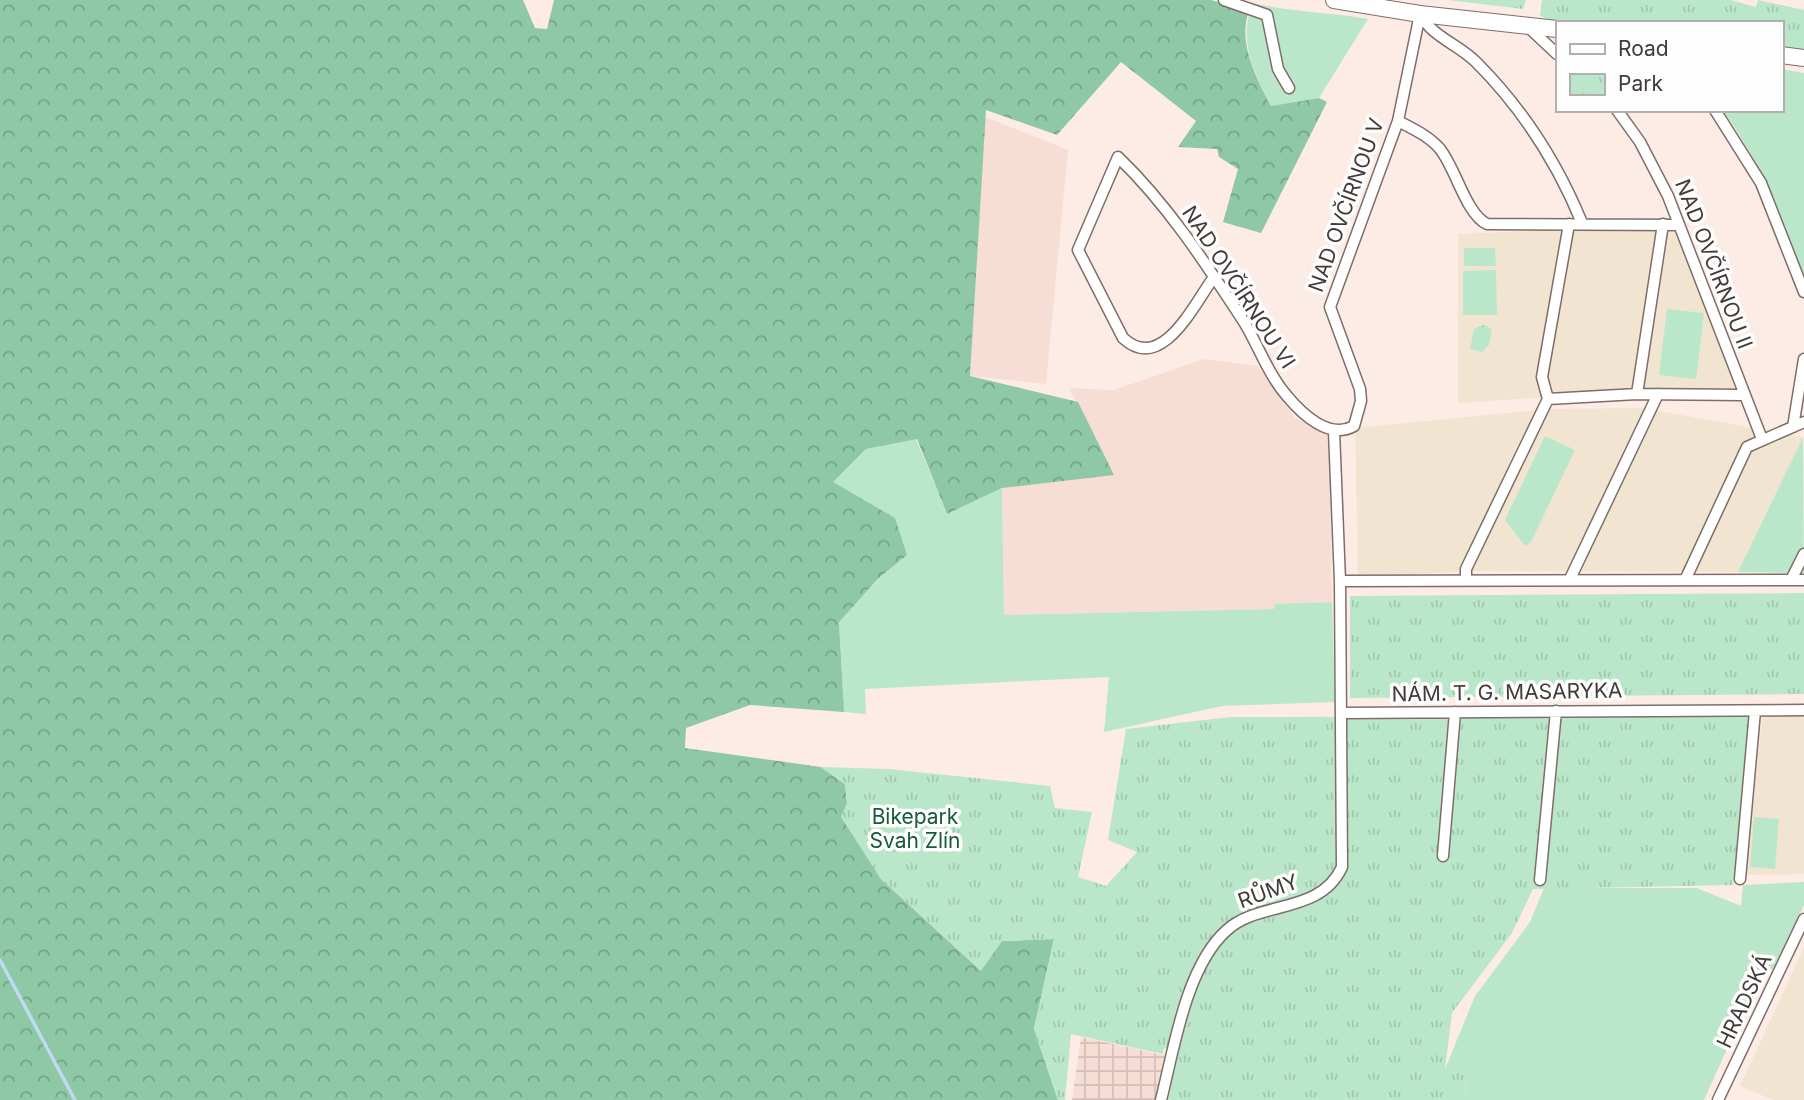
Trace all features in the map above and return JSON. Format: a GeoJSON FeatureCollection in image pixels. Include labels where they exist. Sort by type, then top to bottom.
{"type":"FeatureCollection","features":[{"type":"Feature","properties":{"kind":"main road"},"geometry":{"type":"LineString","coordinates":[[1334,0],[1420,14],[1556,29]]}},
{"type":"Feature","properties":{"kind":"main road"},"geometry":{"type":"LineString","coordinates":[[1783,55],[1804,58]]}},
{"type":"Feature","properties":{"kind":"street"},"geometry":{"type":"LineString","coordinates":[[1224,0],[1267,15],[1278,69],[1289,88]]}},
{"type":"Feature","properties":{"kind":"street"},"geometry":{"type":"LineString","coordinates":[[1420,14],[1430,30],[1461,49],[1480,65],[1536,134],[1562,175],[1582,223]]}},
{"type":"Feature","properties":{"kind":"street","name":"NAD OVČÍRNOU V"},"geometry":{"type":"LineString","coordinates":[[1334,431],[1346,431],[1354,426],[1361,401],[1360,389],[1330,312],[1331,301],[1398,121],[1420,14]]}},
{"type":"Feature","properties":{"kind":"street"},"geometry":{"type":"LineString","coordinates":[[1527,26],[1556,53]]}},
{"type":"Feature","properties":{"kind":"street","name":"NAD OVČÍRNOU II"},"geometry":{"type":"LineString","coordinates":[[1618,112],[1655,169],[1762,439]]}},
{"type":"Feature","properties":{"kind":"street"},"geometry":{"type":"LineString","coordinates":[[1715,112],[1761,183],[1804,292]]}},
{"type":"Feature","properties":{"kind":"street"},"geometry":{"type":"LineString","coordinates":[[1398,121],[1426,137],[1441,150],[1474,214],[1482,222],[1493,225],[1679,225]]}},
{"type":"Feature","properties":{"kind":"street","name":"NAD OVČÍRNOU VI"},"geometry":{"type":"LineString","coordinates":[[1214,277],[1166,342],[1145,350],[1136,348],[1123,338],[1078,250],[1118,157],[1144,181],[1214,277],[1287,396],[1305,414],[1334,431]]}},
{"type":"Feature","properties":{"kind":"street"},"geometry":{"type":"LineString","coordinates":[[1637,394],[1663,224]]}},
{"type":"Feature","properties":{"kind":"street"},"geometry":{"type":"LineString","coordinates":[[1466,579],[1466,569],[1548,399],[1542,377],[1569,225]]}},
{"type":"Feature","properties":{"kind":"street"},"geometry":{"type":"LineString","coordinates":[[1793,427],[1804,359]]}},
{"type":"Feature","properties":{"kind":"street"},"geometry":{"type":"LineString","coordinates":[[1548,399],[1637,394],[1744,395]]}},
{"type":"Feature","properties":{"kind":"street"},"geometry":{"type":"LineString","coordinates":[[1570,579],[1658,394]]}},
{"type":"Feature","properties":{"kind":"street"},"geometry":{"type":"LineString","coordinates":[[1686,578],[1747,447],[1804,422]]}},
{"type":"Feature","properties":{"kind":"street"},"geometry":{"type":"LineString","coordinates":[[1334,431],[1342,713]]}},
{"type":"Feature","properties":{"kind":"street"},"geometry":{"type":"LineString","coordinates":[[1791,580],[1804,554]]}},
{"type":"Feature","properties":{"kind":"street"},"geometry":{"type":"LineString","coordinates":[[1340,581],[1686,578],[1804,580]]}},
{"type":"Feature","properties":{"kind":"street","name":"NÁM. T. G. MASARYKA"},"geometry":{"type":"LineString","coordinates":[[1342,713],[1804,710]]}},
{"type":"Feature","properties":{"kind":"street"},"geometry":{"type":"LineString","coordinates":[[1540,880],[1556,711]]}},
{"type":"Feature","properties":{"kind":"street"},"geometry":{"type":"LineString","coordinates":[[1740,879],[1755,711]]}},
{"type":"Feature","properties":{"kind":"street"},"geometry":{"type":"LineString","coordinates":[[1443,856],[1455,712]]}},
{"type":"Feature","properties":{"kind":"street","name":"RŮMY"},"geometry":{"type":"LineString","coordinates":[[1161,1100],[1192,989],[1217,941],[1234,924],[1308,899],[1338,875],[1344,855],[1342,713]]}},
{"type":"Feature","properties":{"kind":"street","name":"HRADSKÁ"},"geometry":{"type":"LineString","coordinates":[[1718,1100],[1804,919]]}},
{"type":"Feature","properties":{"kind":"shaded area"},"geometry":{"type":"Polygon","coordinates":[[[985,117],[1068,150],[1046,384],[970,376],[985,117]]]}},
{"type":"Feature","properties":{"kind":"shaded area"},"geometry":{"type":"Polygon","coordinates":[[[1647,228],[1676,233],[1679,237],[1736,382],[1734,387],[1728,390],[1655,390],[1458,403],[1458,234],[1647,228]]]}},
{"type":"Feature","properties":{"kind":"shaded area"},"geometry":{"type":"Polygon","coordinates":[[[1204,359],[1258,366],[1295,418],[1329,434],[1332,602],[1275,609],[1004,615],[1002,488],[1113,475],[1069,388],[1114,390],[1204,359]]]}},
{"type":"Feature","properties":{"kind":"shaded area"},"geometry":{"type":"Polygon","coordinates":[[[1643,408],[1803,437],[1738,572],[1472,571],[1358,577],[1355,428],[1550,409],[1643,408]]]}},
{"type":"Feature","properties":{"kind":"shaded area"},"geometry":{"type":"Polygon","coordinates":[[[1804,714],[1804,874],[1746,875],[1762,718],[1804,714]]]}},
{"type":"Feature","properties":{"kind":"shaded area"},"geometry":{"type":"Polygon","coordinates":[[[1804,947],[1804,1100],[1773,1100],[1740,1086],[1804,947]]]}},
{"type":"Feature","properties":{"kind":"shaded area"},"geometry":{"type":"Polygon","coordinates":[[[1081,1037],[1168,1056],[1157,1100],[1072,1100],[1081,1037]]]}},
{"type":"Feature","properties":{"kind":"green space"},"geometry":{"type":"Polygon","coordinates":[[[0,0],[523,0],[535,28],[547,29],[554,0],[1211,0],[1249,11],[1245,35],[1247,48],[1271,106],[1319,98],[1327,102],[1261,233],[1223,222],[1238,169],[1219,157],[1217,149],[1178,147],[1196,121],[1121,62],[1057,135],[986,110],[970,376],[1078,402],[1114,475],[1002,488],[947,514],[917,439],[866,449],[833,482],[895,518],[907,555],[878,579],[839,622],[844,712],[750,705],[686,728],[685,748],[821,767],[845,784],[847,803],[842,817],[881,879],[980,970],[1002,941],[1054,939],[1034,1029],[1058,1100],[0,1100],[0,0]]]}},
{"type":"Feature","properties":{"kind":"green space"},"geometry":{"type":"Polygon","coordinates":[[[1448,0],[1526,0],[1523,9],[1448,0]]]}},
{"type":"Feature","properties":{"kind":"green space"},"geometry":{"type":"Polygon","coordinates":[[[1542,0],[1731,0],[1756,7],[1758,0],[1804,10],[1804,51],[1783,50],[1783,21],[1555,22],[1540,16],[1542,0]]]}},
{"type":"Feature","properties":{"kind":"green space"},"geometry":{"type":"Polygon","coordinates":[[[1253,3],[1368,19],[1319,98],[1271,106],[1254,68],[1247,43],[1248,17],[1253,3]]]}},
{"type":"Feature","properties":{"kind":"green space"},"geometry":{"type":"Polygon","coordinates":[[[1783,69],[1804,73],[1804,281],[1770,192],[1724,112],[1783,112],[1783,69]]]}},
{"type":"Feature","properties":{"kind":"green space"},"geometry":{"type":"Polygon","coordinates":[[[1464,248],[1495,248],[1496,266],[1464,266],[1464,248]]]}},
{"type":"Feature","properties":{"kind":"green space"},"geometry":{"type":"Polygon","coordinates":[[[1496,270],[1497,315],[1463,315],[1463,271],[1496,270]]]}},
{"type":"Feature","properties":{"kind":"green space"},"geometry":{"type":"Polygon","coordinates":[[[1667,309],[1704,313],[1696,379],[1659,375],[1667,309]]]}},
{"type":"Feature","properties":{"kind":"green space"},"geometry":{"type":"Polygon","coordinates":[[[1484,325],[1492,329],[1489,345],[1482,352],[1470,349],[1474,329],[1484,325]]]}},
{"type":"Feature","properties":{"kind":"green space"},"geometry":{"type":"Polygon","coordinates":[[[1545,436],[1575,450],[1531,542],[1525,546],[1505,520],[1545,436]]]}},
{"type":"Feature","properties":{"kind":"green space"},"geometry":{"type":"Polygon","coordinates":[[[1803,437],[1804,573],[1738,572],[1803,437]]]}},
{"type":"Feature","properties":{"kind":"green space"},"geometry":{"type":"Polygon","coordinates":[[[916,439],[947,514],[1002,488],[1004,615],[1274,609],[1275,604],[1332,602],[1335,702],[1222,706],[1104,732],[1109,677],[865,689],[866,714],[844,712],[839,621],[879,579],[907,555],[832,482],[866,449],[916,439]]]}},
{"type":"Feature","properties":{"kind":"green space"},"geometry":{"type":"Polygon","coordinates":[[[1804,593],[1804,694],[1350,698],[1350,596],[1804,593]]]}},
{"type":"Feature","properties":{"kind":"green space","name":"Bikepark Svah Zlín"},"geometry":{"type":"Polygon","coordinates":[[[1751,716],[1733,885],[1533,889],[1512,933],[1452,1013],[1445,1069],[1466,1076],[1465,1100],[1168,1100],[1178,1050],[1164,1048],[1163,1054],[1071,1034],[1065,1100],[1058,1100],[1034,1029],[1054,939],[1002,941],[981,971],[881,879],[841,817],[847,803],[845,784],[821,767],[889,769],[1050,786],[1055,808],[1092,812],[1078,877],[1106,886],[1137,852],[1108,840],[1126,729],[1230,717],[1751,716]]]}},
{"type":"Feature","properties":{"kind":"green space"},"geometry":{"type":"Polygon","coordinates":[[[1754,817],[1779,819],[1775,869],[1750,867],[1754,817]]]}},
{"type":"Feature","properties":{"kind":"green space"},"geometry":{"type":"Polygon","coordinates":[[[1804,882],[1804,905],[1774,970],[1764,967],[1704,1100],[1465,1100],[1466,1077],[1445,1069],[1475,996],[1530,922],[1544,888],[1697,888],[1741,906],[1743,885],[1804,882]]]}},
{"type":"Feature","properties":{"kind":"waterway"},"geometry":{"type":"LineString","coordinates":[[0,960],[75,1100]]}}]}
